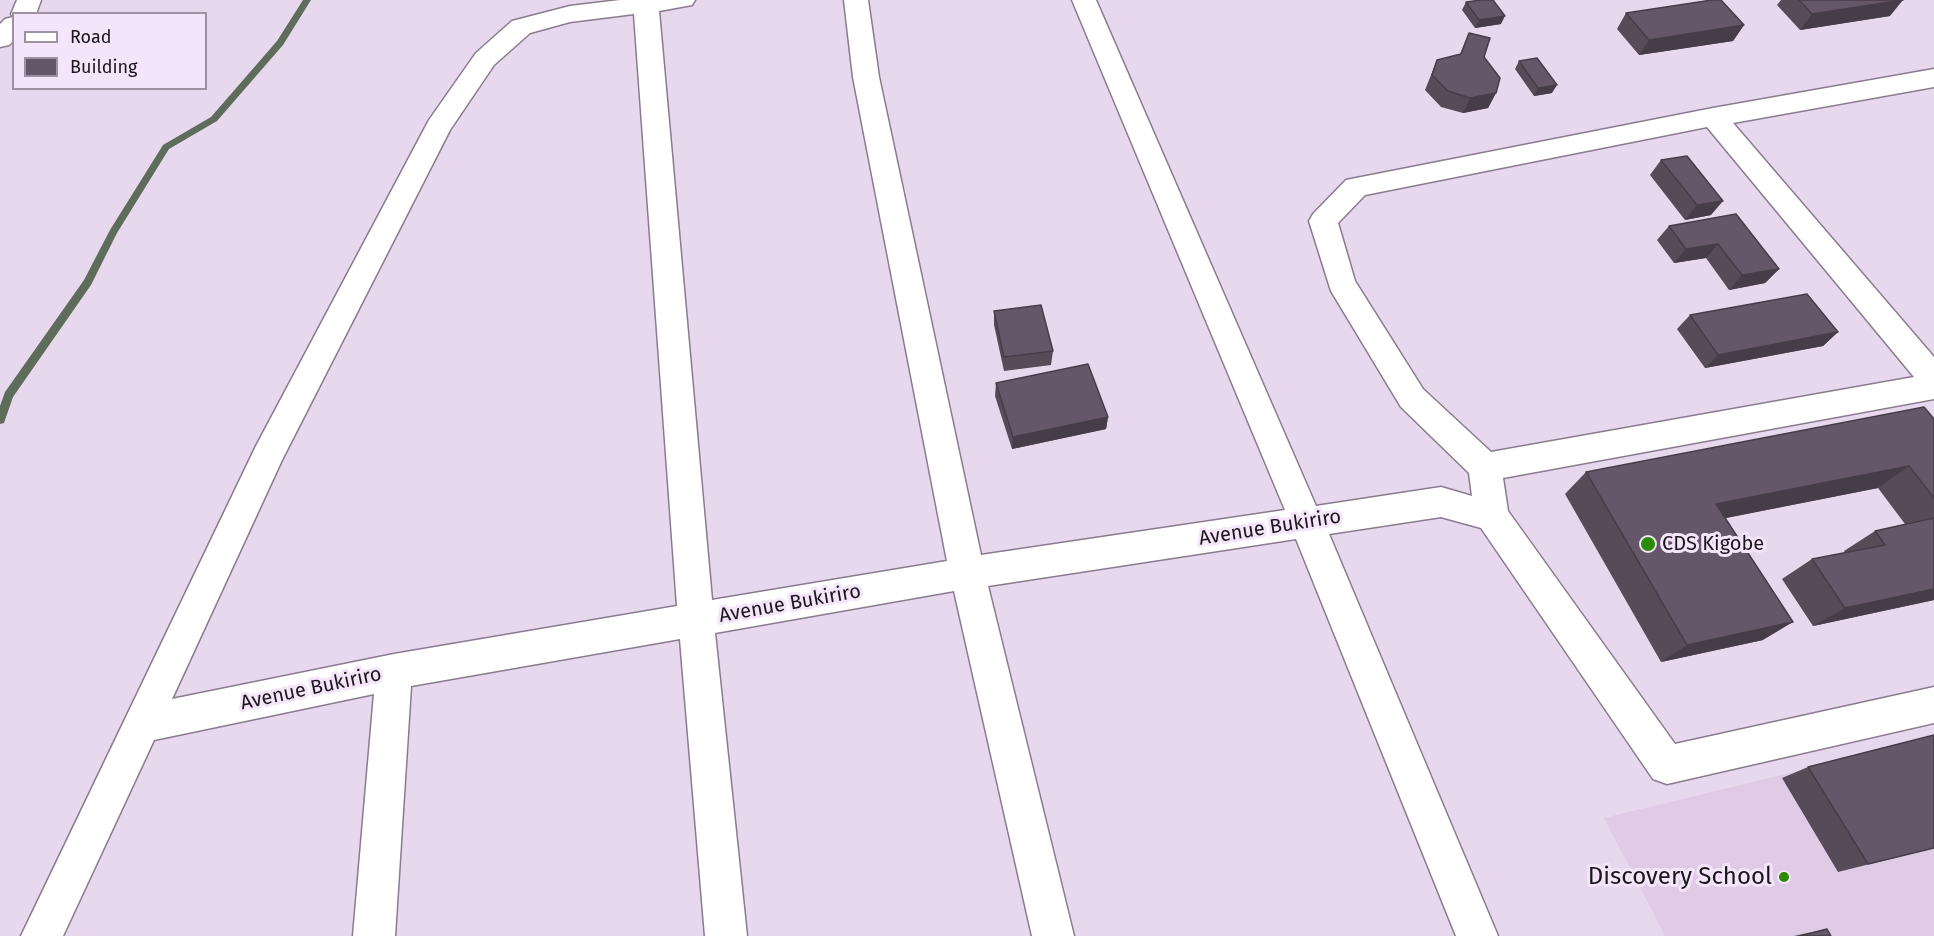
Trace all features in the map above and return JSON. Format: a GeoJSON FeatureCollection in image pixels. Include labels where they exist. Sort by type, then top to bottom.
{"type":"FeatureCollection","features":[{"type":"Feature","properties":{"kind":"street"},"geometry":{"type":"LineString","coordinates":[[42,936],[268,456],[438,127],[485,59],[521,27],[570,14],[683,0]]}},
{"type":"Feature","properties":{"kind":"street"},"geometry":{"type":"LineString","coordinates":[[856,0],[866,77],[967,573],[1053,936]]}},
{"type":"Feature","properties":{"kind":"street"},"geometry":{"type":"LineString","coordinates":[[1084,0],[1307,523],[1477,936]]}},
{"type":"Feature","properties":{"kind":"street"},"geometry":{"type":"LineString","coordinates":[[646,4],[696,620],[726,936]]}},
{"type":"Feature","properties":{"kind":"street"},"geometry":{"type":"LineString","coordinates":[[0,39],[12,27]]}},
{"type":"Feature","properties":{"kind":"street"},"geometry":{"type":"LineString","coordinates":[[1929,84],[1713,117],[1356,187],[1323,221],[1341,283],[1412,398],[1485,466],[1492,516],[1667,765],[1934,705]]}},
{"type":"Feature","properties":{"kind":"street"},"geometry":{"type":"LineString","coordinates":[[1713,117],[1934,379]]}},
{"type":"Feature","properties":{"kind":"street"},"geometry":{"type":"LineString","coordinates":[[1485,466],[1934,386]]}},
{"type":"Feature","properties":{"kind":"street","name":"Avenue Bukiriro"},"geometry":{"type":"LineString","coordinates":[[142,724],[394,672],[967,573],[1441,502],[1492,516]]}},
{"type":"Feature","properties":{"kind":"street"},"geometry":{"type":"LineString","coordinates":[[374,936],[394,672]]}},
{"type":"Feature","properties":{"kind":"shaded area","name":"Discovery School"},"geometry":{"type":"Polygon","coordinates":[[[1934,738],[1934,936],[1665,936],[1604,818],[1934,738]]]}},
{"type":"Feature","properties":{"kind":"building"},"geometry":{"type":"Polygon","coordinates":[[[1493,0],[1505,16],[1479,20],[1466,2],[1493,0]]]}},
{"type":"Feature","properties":{"kind":"building"},"geometry":{"type":"Polygon","coordinates":[[[1721,0],[1744,25],[1649,40],[1626,13],[1721,0]]]}},
{"type":"Feature","properties":{"kind":"building"},"geometry":{"type":"Polygon","coordinates":[[[1799,0],[1903,0],[1812,14],[1799,0]]]}},
{"type":"Feature","properties":{"kind":"building"},"geometry":{"type":"Polygon","coordinates":[[[1469,33],[1490,38],[1484,57],[1500,78],[1496,93],[1470,98],[1448,91],[1432,75],[1437,60],[1461,54],[1469,33]]]}},
{"type":"Feature","properties":{"kind":"building"},"geometry":{"type":"Polygon","coordinates":[[[1537,58],[1557,85],[1538,88],[1519,61],[1537,58]]]}},
{"type":"Feature","properties":{"kind":"building"},"geometry":{"type":"Polygon","coordinates":[[[1687,156],[1723,201],[1697,205],[1661,160],[1687,156]]]}},
{"type":"Feature","properties":{"kind":"building"},"geometry":{"type":"Polygon","coordinates":[[[1736,214],[1779,269],[1742,275],[1718,244],[1686,249],[1669,226],[1736,214]]]}},
{"type":"Feature","properties":{"kind":"building"},"geometry":{"type":"Polygon","coordinates":[[[1807,294],[1838,332],[1718,355],[1690,315],[1807,294]]]}},
{"type":"Feature","properties":{"kind":"building"},"geometry":{"type":"Polygon","coordinates":[[[1041,305],[1053,351],[1004,357],[994,311],[1041,305]]]}},
{"type":"Feature","properties":{"kind":"building"},"geometry":{"type":"Polygon","coordinates":[[[1088,364],[1108,417],[1013,437],[996,383],[1088,364]]]}},
{"type":"Feature","properties":{"kind":"building"},"geometry":{"type":"Polygon","coordinates":[[[1924,407],[1934,419],[1934,498],[1909,466],[1716,504],[1793,622],[1687,645],[1586,472],[1924,407]]]}},
{"type":"Feature","properties":{"kind":"building"},"geometry":{"type":"Polygon","coordinates":[[[1934,518],[1934,589],[1845,608],[1812,559],[1885,545],[1875,531],[1934,518]]]}},
{"type":"Feature","properties":{"kind":"building"},"geometry":{"type":"Polygon","coordinates":[[[1934,735],[1934,848],[1868,864],[1808,767],[1934,735]]]}},
{"type":"Feature","properties":{"kind":"building"},"geometry":{"type":"Polygon","coordinates":[[[1827,929],[1831,936],[1800,936],[1827,929]]]}},
{"type":"Feature","properties":{"kind":"waterway"},"geometry":{"type":"LineString","coordinates":[[0,420],[9,395],[88,282],[113,232],[166,147],[214,119],[280,43],[307,0]]}},
{"type":"Feature","properties":{"kind":"place","name":"CDS Kigobe"},"geometry":{"type":"Point","coordinates":[1648,544]}},
{"type":"Feature","properties":{"kind":"place","name":"Discovery School"},"geometry":{"type":"Point","coordinates":[1784,877]}}]}
